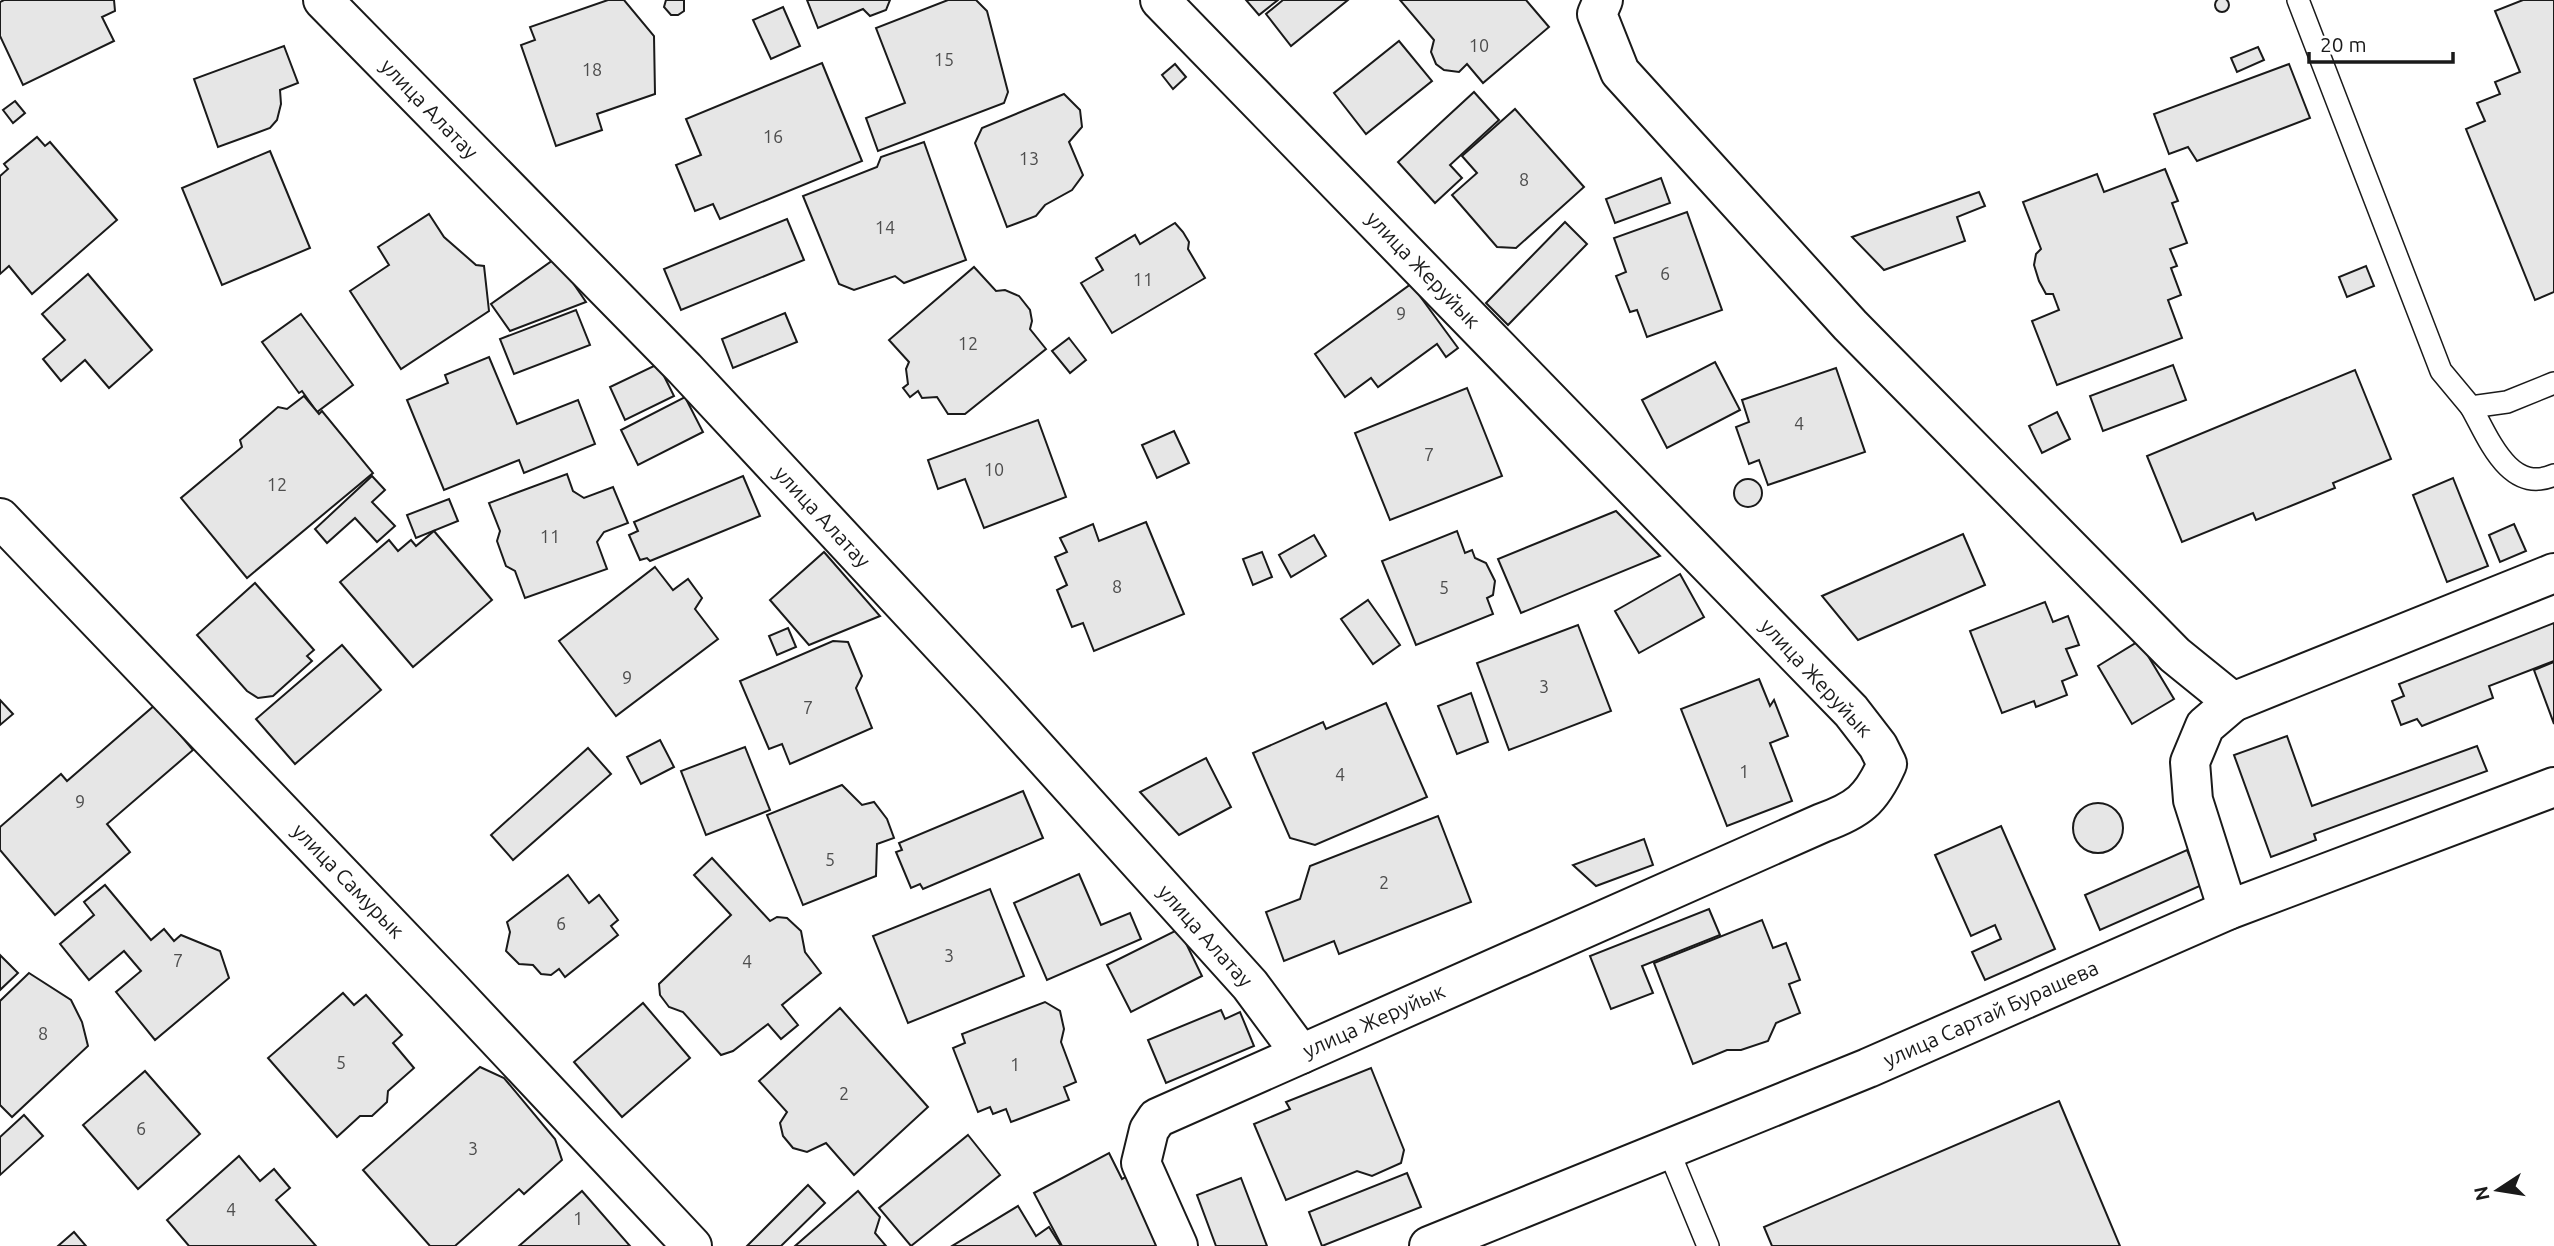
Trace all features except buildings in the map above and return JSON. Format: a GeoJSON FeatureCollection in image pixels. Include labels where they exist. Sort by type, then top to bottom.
{"type":"FeatureCollection","features":[{"type":"Feature","properties":{"kind":"street","name":"улица Алатау"},"geometry":{"type":"LineString","coordinates":[[323,0],[685,369],[964,669],[1250,985],[1301,1054]]}},
{"type":"Feature","properties":{"kind":"street","name":"улица Жеруйык"},"geometry":{"type":"LineString","coordinates":[[1160,0],[1851,711],[1878,746],[1887,764],[1876,788],[1849,813],[1157,1118],[1150,1130],[1141,1163],[1178,1246]]}},
{"type":"Feature","properties":{"kind":"street"},"geometry":{"type":"LineString","coordinates":[[1603,0],[1597,14],[1620,72],[1850,325],[2175,655],[2233,702]]}},
{"type":"Feature","properties":{"kind":"street","name":"улица Самурык"},"geometry":{"type":"LineString","coordinates":[[0,518],[446,984],[692,1246]]}},
{"type":"Feature","properties":{"kind":"street"},"geometry":{"type":"LineString","coordinates":[[2228,910],[2193,800],[2190,762],[2205,726],[2233,702],[2554,573]]}},
{"type":"Feature","properties":{"kind":"street","name":"улица Сартай Бурашева"},"geometry":{"type":"LineString","coordinates":[[1429,1246],[1868,1068],[2228,910],[2554,787]]}},
{"type":"Feature","properties":{"kind":"lane"},"geometry":{"type":"LineString","coordinates":[[2298,0],[2441,370],[2471,407],[2503,464],[2523,478],[2547,478],[2554,475]]}},
{"type":"Feature","properties":{"kind":"lane"},"geometry":{"type":"LineString","coordinates":[[2471,407],[2507,402],[2554,383]]}},
{"type":"Feature","properties":{"kind":"lane"},"geometry":{"type":"LineString","coordinates":[[1668,1149],[1708,1246]]}}]}
